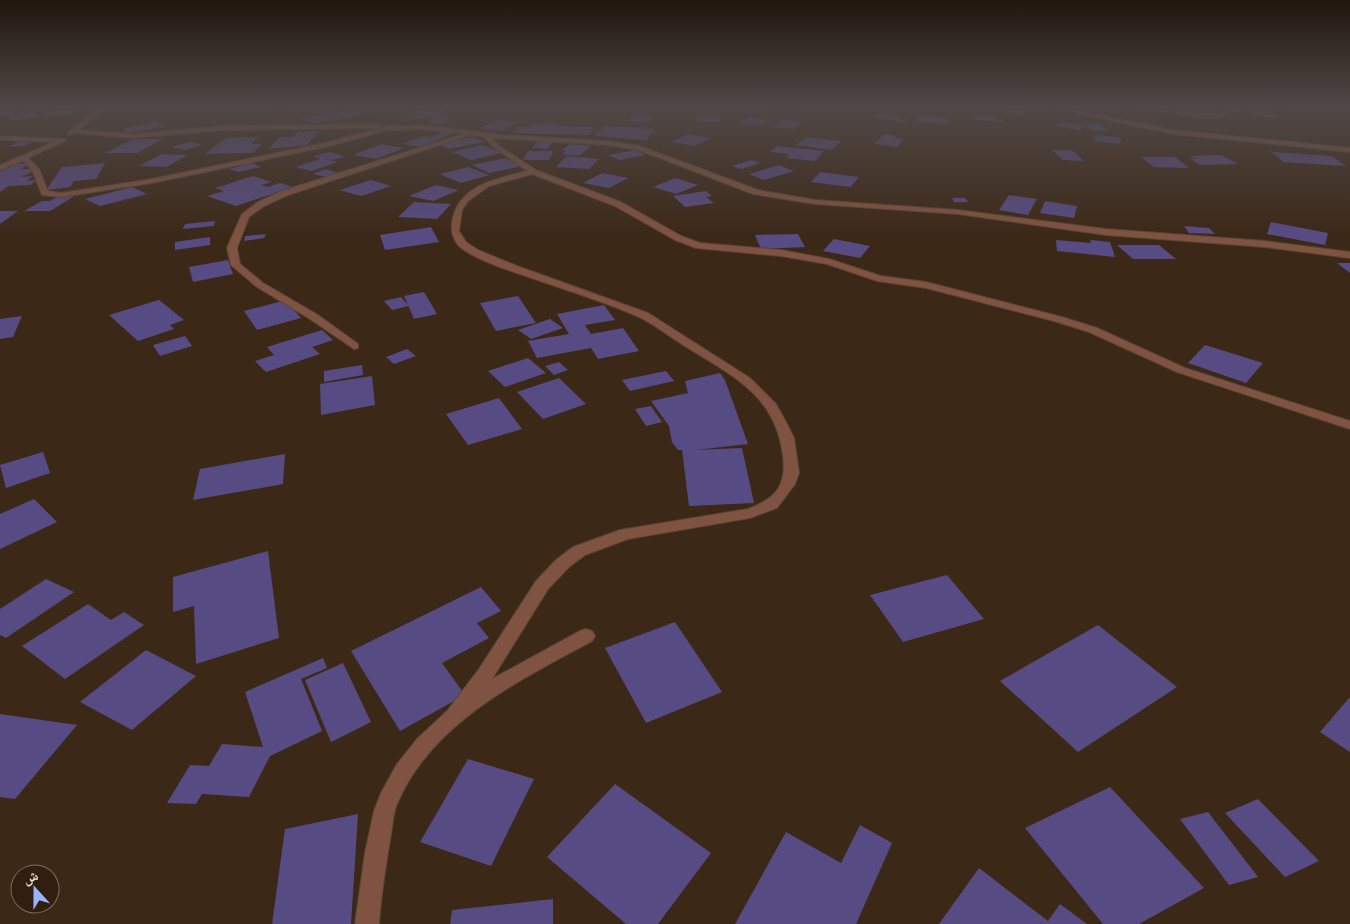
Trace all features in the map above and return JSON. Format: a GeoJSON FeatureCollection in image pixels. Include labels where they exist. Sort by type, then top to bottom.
{"type":"FeatureCollection","features":[{"type":"Feature","properties":{"kind":"street"},"geometry":{"type":"LineString","coordinates":[[0,168],[43,149]]}},
{"type":"Feature","properties":{"kind":"street"},"geometry":{"type":"LineString","coordinates":[[24,158],[35,169],[45,193],[70,194],[152,181],[297,149]]}},
{"type":"Feature","properties":{"kind":"street"},"geometry":{"type":"LineString","coordinates":[[354,346],[314,317],[260,285],[236,265],[232,248],[245,216],[261,204],[285,192],[421,149]]}},
{"type":"Feature","properties":{"kind":"street"},"geometry":{"type":"LineString","coordinates":[[501,149],[533,172],[618,204],[654,222],[678,238],[699,246],[782,253],[829,262],[880,279],[926,285],[1058,319],[1093,330],[1181,370],[1350,425]]}},
{"type":"Feature","properties":{"kind":"street"},"geometry":{"type":"LineString","coordinates":[[643,149],[756,192],[814,202],[958,212],[1106,232],[1265,244],[1350,254]]}},
{"type":"Feature","properties":{"kind":"street"},"geometry":{"type":"LineString","coordinates":[[454,717],[486,674],[542,585],[563,563],[579,551],[625,534],[750,513],[772,505],[783,493],[792,473],[787,438],[781,424],[772,407],[746,381],[644,315],[514,268],[475,252],[462,244],[455,231],[458,210],[465,199],[486,184],[533,172]]}},
{"type":"Feature","properties":{"kind":"street"},"geometry":{"type":"LineString","coordinates":[[367,924],[369,896],[387,802],[404,770],[425,743],[454,717],[494,686],[586,636]]}},
{"type":"Feature","properties":{"kind":"building"},"geometry":{"type":"Polygon","coordinates":[[[113,149],[145,149],[138,153],[105,153],[113,149]]]}},
{"type":"Feature","properties":{"kind":"building"},"geometry":{"type":"Polygon","coordinates":[[[211,149],[257,149],[253,153],[205,154],[211,149]]]}},
{"type":"Feature","properties":{"kind":"building"},"geometry":{"type":"Polygon","coordinates":[[[368,149],[401,149],[376,159],[353,155],[368,149]]]}},
{"type":"Feature","properties":{"kind":"building"},"geometry":{"type":"Polygon","coordinates":[[[465,149],[493,149],[502,153],[471,160],[452,152],[465,149]]]}},
{"type":"Feature","properties":{"kind":"building"},"geometry":{"type":"Polygon","coordinates":[[[563,149],[587,149],[579,156],[562,154],[566,151],[561,151],[563,149]]]}},
{"type":"Feature","properties":{"kind":"building"},"geometry":{"type":"Polygon","coordinates":[[[773,149],[824,151],[815,161],[786,158],[789,154],[770,152],[773,149]]]}},
{"type":"Feature","properties":{"kind":"building"},"geometry":{"type":"Polygon","coordinates":[[[635,150],[645,155],[619,160],[608,155],[635,150]]]}},
{"type":"Feature","properties":{"kind":"building"},"geometry":{"type":"Polygon","coordinates":[[[1052,150],[1072,150],[1084,161],[1063,160],[1052,150]]]}},
{"type":"Feature","properties":{"kind":"building"},"geometry":{"type":"Polygon","coordinates":[[[528,151],[554,151],[549,160],[523,160],[528,151]]]}},
{"type":"Feature","properties":{"kind":"building"},"geometry":{"type":"Polygon","coordinates":[[[331,152],[345,157],[333,160],[324,159],[338,162],[311,171],[296,167],[320,159],[313,156],[331,152]]]}},
{"type":"Feature","properties":{"kind":"building"},"geometry":{"type":"Polygon","coordinates":[[[1272,152],[1332,156],[1346,166],[1283,162],[1272,152]]]}},
{"type":"Feature","properties":{"kind":"building"},"geometry":{"type":"Polygon","coordinates":[[[162,154],[188,155],[166,167],[139,166],[162,154]]]}},
{"type":"Feature","properties":{"kind":"building"},"geometry":{"type":"Polygon","coordinates":[[[1221,155],[1238,164],[1200,165],[1190,159],[1196,159],[1190,156],[1221,155]]]}},
{"type":"Feature","properties":{"kind":"building"},"geometry":{"type":"Polygon","coordinates":[[[567,156],[599,159],[589,169],[556,167],[567,156]]]}},
{"type":"Feature","properties":{"kind":"building"},"geometry":{"type":"Polygon","coordinates":[[[1141,157],[1175,157],[1189,168],[1154,167],[1141,157]]]}},
{"type":"Feature","properties":{"kind":"building"},"geometry":{"type":"Polygon","coordinates":[[[505,158],[522,166],[489,173],[472,165],[505,158]]]}},
{"type":"Feature","properties":{"kind":"building"},"geometry":{"type":"Polygon","coordinates":[[[752,160],[761,163],[741,169],[732,166],[752,160]]]}},
{"type":"Feature","properties":{"kind":"building"},"geometry":{"type":"Polygon","coordinates":[[[105,163],[96,179],[74,181],[70,187],[46,190],[62,167],[105,163]]]}},
{"type":"Feature","properties":{"kind":"building"},"geometry":{"type":"Polygon","coordinates":[[[252,163],[261,167],[238,172],[229,169],[252,163]]]}},
{"type":"Feature","properties":{"kind":"building"},"geometry":{"type":"Polygon","coordinates":[[[16,164],[29,164],[21,169],[37,169],[21,177],[33,176],[27,181],[37,180],[30,185],[8,186],[0,192],[0,172],[16,164]]]}},
{"type":"Feature","properties":{"kind":"building"},"geometry":{"type":"Polygon","coordinates":[[[779,165],[794,171],[764,180],[749,174],[779,165]]]}},
{"type":"Feature","properties":{"kind":"building"},"geometry":{"type":"Polygon","coordinates":[[[468,167],[489,175],[461,183],[440,174],[468,167]]]}},
{"type":"Feature","properties":{"kind":"building"},"geometry":{"type":"Polygon","coordinates":[[[325,169],[338,173],[326,177],[313,174],[325,169]]]}},
{"type":"Feature","properties":{"kind":"building"},"geometry":{"type":"Polygon","coordinates":[[[820,172],[859,177],[851,187],[811,182],[820,172]]]}},
{"type":"Feature","properties":{"kind":"building"},"geometry":{"type":"Polygon","coordinates":[[[602,173],[628,178],[609,188],[583,183],[602,173]]]}},
{"type":"Feature","properties":{"kind":"building"},"geometry":{"type":"Polygon","coordinates":[[[253,176],[272,182],[261,185],[267,187],[280,183],[293,187],[236,206],[207,196],[224,191],[215,188],[253,176]]]}},
{"type":"Feature","properties":{"kind":"building"},"geometry":{"type":"Polygon","coordinates":[[[675,178],[698,185],[676,194],[653,187],[675,178]]]}},
{"type":"Feature","properties":{"kind":"building"},"geometry":{"type":"Polygon","coordinates":[[[371,180],[391,186],[361,196],[340,190],[371,180]]]}},
{"type":"Feature","properties":{"kind":"building"},"geometry":{"type":"Polygon","coordinates":[[[436,185],[459,190],[433,201],[409,196],[436,185]]]}},
{"type":"Feature","properties":{"kind":"building"},"geometry":{"type":"Polygon","coordinates":[[[132,187],[147,194],[100,206],[85,199],[132,187]]]}},
{"type":"Feature","properties":{"kind":"building"},"geometry":{"type":"Polygon","coordinates":[[[706,191],[712,196],[706,197],[714,203],[685,207],[673,196],[706,191]]]}},
{"type":"Feature","properties":{"kind":"building"},"geometry":{"type":"Polygon","coordinates":[[[60,195],[76,195],[50,211],[24,211],[42,201],[50,201],[60,195]]]}},
{"type":"Feature","properties":{"kind":"building"},"geometry":{"type":"Polygon","coordinates":[[[1009,195],[1037,199],[1028,215],[999,210],[1009,195]]]}},
{"type":"Feature","properties":{"kind":"building"},"geometry":{"type":"Polygon","coordinates":[[[952,198],[965,198],[968,202],[954,202],[952,198]]]}},
{"type":"Feature","properties":{"kind":"building"},"geometry":{"type":"Polygon","coordinates":[[[1045,201],[1077,206],[1074,218],[1040,213],[1045,201]]]}},
{"type":"Feature","properties":{"kind":"building"},"geometry":{"type":"Polygon","coordinates":[[[414,202],[451,204],[437,219],[398,217],[414,202]]]}},
{"type":"Feature","properties":{"kind":"building"},"geometry":{"type":"Polygon","coordinates":[[[0,211],[18,211],[0,224],[0,211]]]}},
{"type":"Feature","properties":{"kind":"building"},"geometry":{"type":"Polygon","coordinates":[[[215,221],[214,226],[183,229],[185,224],[215,221]]]}},
{"type":"Feature","properties":{"kind":"building"},"geometry":{"type":"Polygon","coordinates":[[[1271,222],[1328,233],[1325,245],[1267,234],[1271,222]]]}},
{"type":"Feature","properties":{"kind":"building"},"geometry":{"type":"Polygon","coordinates":[[[1184,226],[1209,228],[1215,234],[1189,233],[1184,226]]]}},
{"type":"Feature","properties":{"kind":"building"},"geometry":{"type":"Polygon","coordinates":[[[431,227],[439,242],[385,250],[380,235],[431,227]]]}},
{"type":"Feature","properties":{"kind":"building"},"geometry":{"type":"Polygon","coordinates":[[[266,234],[264,238],[244,241],[245,236],[266,234]]]}},
{"type":"Feature","properties":{"kind":"building"},"geometry":{"type":"Polygon","coordinates":[[[798,234],[805,247],[761,249],[755,235],[798,234]]]}},
{"type":"Feature","properties":{"kind":"building"},"geometry":{"type":"Polygon","coordinates":[[[210,237],[210,245],[175,250],[175,242],[210,237]]]}},
{"type":"Feature","properties":{"kind":"building"},"geometry":{"type":"Polygon","coordinates":[[[834,239],[870,246],[860,258],[823,251],[834,239]]]}},
{"type":"Feature","properties":{"kind":"building"},"geometry":{"type":"Polygon","coordinates":[[[1056,240],[1091,243],[1090,240],[1110,242],[1115,257],[1057,251],[1056,240]]]}},
{"type":"Feature","properties":{"kind":"building"},"geometry":{"type":"Polygon","coordinates":[[[1117,245],[1159,245],[1176,259],[1133,259],[1117,245]]]}},
{"type":"Feature","properties":{"kind":"building"},"geometry":{"type":"Polygon","coordinates":[[[228,260],[233,274],[193,282],[189,267],[228,260]]]}},
{"type":"Feature","properties":{"kind":"building"},"geometry":{"type":"Polygon","coordinates":[[[1337,263],[1350,263],[1350,273],[1337,263]]]}},
{"type":"Feature","properties":{"kind":"building"},"geometry":{"type":"Polygon","coordinates":[[[424,292],[437,314],[414,319],[404,296],[424,292]]]}},
{"type":"Feature","properties":{"kind":"building"},"geometry":{"type":"Polygon","coordinates":[[[518,296],[536,323],[496,331],[480,303],[518,296]]]}},
{"type":"Feature","properties":{"kind":"building"},"geometry":{"type":"Polygon","coordinates":[[[401,297],[409,306],[392,310],[384,301],[401,297]]]}},
{"type":"Feature","properties":{"kind":"building"},"geometry":{"type":"Polygon","coordinates":[[[159,300],[184,320],[170,325],[174,329],[138,341],[109,315],[159,300]]]}},
{"type":"Feature","properties":{"kind":"building"},"geometry":{"type":"Polygon","coordinates":[[[286,300],[301,318],[257,330],[244,311],[286,300]]]}},
{"type":"Feature","properties":{"kind":"building"},"geometry":{"type":"Polygon","coordinates":[[[604,305],[615,320],[585,325],[591,334],[623,328],[639,351],[598,359],[591,348],[537,358],[528,341],[569,334],[557,314],[604,305]]]}},
{"type":"Feature","properties":{"kind":"building"},"geometry":{"type":"Polygon","coordinates":[[[22,316],[13,337],[0,339],[0,319],[22,316]]]}},
{"type":"Feature","properties":{"kind":"building"},"geometry":{"type":"Polygon","coordinates":[[[550,319],[563,328],[531,339],[518,330],[550,319]]]}},
{"type":"Feature","properties":{"kind":"building"},"geometry":{"type":"Polygon","coordinates":[[[322,330],[333,340],[312,347],[320,354],[266,372],[255,361],[274,355],[267,347],[322,330]]]}},
{"type":"Feature","properties":{"kind":"building"},"geometry":{"type":"Polygon","coordinates":[[[185,336],[192,346],[160,356],[153,345],[185,336]]]}},
{"type":"Feature","properties":{"kind":"building"},"geometry":{"type":"Polygon","coordinates":[[[1205,345],[1263,363],[1246,383],[1188,363],[1205,345]]]}},
{"type":"Feature","properties":{"kind":"building"},"geometry":{"type":"Polygon","coordinates":[[[407,349],[416,356],[394,364],[386,357],[407,349]]]}},
{"type":"Feature","properties":{"kind":"building"},"geometry":{"type":"Polygon","coordinates":[[[528,358],[546,373],[505,387],[488,371],[528,358]]]}},
{"type":"Feature","properties":{"kind":"building"},"geometry":{"type":"Polygon","coordinates":[[[559,362],[568,370],[554,375],[545,366],[559,362]]]}},
{"type":"Feature","properties":{"kind":"building"},"geometry":{"type":"Polygon","coordinates":[[[362,365],[363,375],[324,382],[324,371],[362,365]]]}},
{"type":"Feature","properties":{"kind":"building"},"geometry":{"type":"Polygon","coordinates":[[[666,371],[674,381],[630,391],[622,380],[666,371]]]}},
{"type":"Feature","properties":{"kind":"building"},"geometry":{"type":"Polygon","coordinates":[[[720,373],[725,380],[748,444],[696,450],[742,448],[754,503],[689,506],[682,450],[678,450],[672,442],[669,426],[651,401],[688,393],[685,381],[720,373]]]}},
{"type":"Feature","properties":{"kind":"building"},"geometry":{"type":"Polygon","coordinates":[[[372,376],[375,405],[321,415],[320,384],[372,376]]]}},
{"type":"Feature","properties":{"kind":"building"},"geometry":{"type":"Polygon","coordinates":[[[559,378],[586,404],[543,419],[517,392],[559,378]]]}},
{"type":"Feature","properties":{"kind":"building"},"geometry":{"type":"Polygon","coordinates":[[[499,398],[522,429],[468,445],[446,414],[499,398]]]}},
{"type":"Feature","properties":{"kind":"building"},"geometry":{"type":"Polygon","coordinates":[[[651,406],[662,422],[646,426],[635,409],[651,406]]]}},
{"type":"Feature","properties":{"kind":"building"},"geometry":{"type":"Polygon","coordinates":[[[43,452],[50,473],[6,488],[0,465],[43,452]]]}},
{"type":"Feature","properties":{"kind":"building"},"geometry":{"type":"Polygon","coordinates":[[[285,454],[283,484],[193,500],[200,469],[285,454]]]}},
{"type":"Feature","properties":{"kind":"building"},"geometry":{"type":"Polygon","coordinates":[[[34,499],[57,522],[0,549],[0,514],[34,499]]]}},
{"type":"Feature","properties":{"kind":"building"},"geometry":{"type":"Polygon","coordinates":[[[268,551],[279,638],[196,664],[194,606],[173,612],[173,577],[268,551]]]}},
{"type":"Feature","properties":{"kind":"building"},"geometry":{"type":"Polygon","coordinates":[[[947,575],[984,619],[903,642],[870,595],[947,575]]]}},
{"type":"Feature","properties":{"kind":"building"},"geometry":{"type":"Polygon","coordinates":[[[46,579],[74,592],[6,638],[0,635],[0,609],[46,579]]]}},
{"type":"Feature","properties":{"kind":"building"},"geometry":{"type":"Polygon","coordinates":[[[481,587],[501,611],[477,623],[489,638],[442,663],[465,695],[400,731],[351,651],[481,587]]]}},
{"type":"Feature","properties":{"kind":"building"},"geometry":{"type":"Polygon","coordinates":[[[88,604],[111,620],[124,612],[144,625],[65,679],[22,646],[88,604]]]}},
{"type":"Feature","properties":{"kind":"building"},"geometry":{"type":"Polygon","coordinates":[[[675,622],[722,692],[646,723],[605,648],[675,622]]]}},
{"type":"Feature","properties":{"kind":"building"},"geometry":{"type":"Polygon","coordinates":[[[1098,625],[1177,687],[1078,752],[1000,681],[1098,625]]]}},
{"type":"Feature","properties":{"kind":"building"},"geometry":{"type":"Polygon","coordinates":[[[146,650],[196,676],[132,730],[80,702],[146,650]]]}},
{"type":"Feature","properties":{"kind":"building"},"geometry":{"type":"Polygon","coordinates":[[[323,658],[327,668],[301,679],[322,731],[270,756],[249,797],[202,794],[196,804],[167,803],[190,765],[209,766],[222,744],[263,747],[245,692],[323,658]]]}},
{"type":"Feature","properties":{"kind":"building"},"geometry":{"type":"Polygon","coordinates":[[[343,663],[371,722],[331,742],[305,680],[343,663]]]}},
{"type":"Feature","properties":{"kind":"building"},"geometry":{"type":"Polygon","coordinates":[[[1350,697],[1350,752],[1320,732],[1350,697]]]}},
{"type":"Feature","properties":{"kind":"building"},"geometry":{"type":"Polygon","coordinates":[[[0,714],[77,725],[15,799],[0,797],[0,714]]]}},
{"type":"Feature","properties":{"kind":"building"},"geometry":{"type":"Polygon","coordinates":[[[468,759],[534,779],[491,866],[420,842],[468,759]]]}},
{"type":"Feature","properties":{"kind":"building"},"geometry":{"type":"Polygon","coordinates":[[[615,784],[711,853],[658,924],[626,924],[547,857],[615,784]]]}},
{"type":"Feature","properties":{"kind":"building"},"geometry":{"type":"Polygon","coordinates":[[[1110,787],[1204,888],[1139,924],[1103,924],[1025,828],[1110,787]]]}},
{"type":"Feature","properties":{"kind":"building"},"geometry":{"type":"Polygon","coordinates":[[[1258,799],[1319,861],[1285,877],[1225,813],[1258,799]]]}},
{"type":"Feature","properties":{"kind":"building"},"geometry":{"type":"Polygon","coordinates":[[[1208,812],[1258,877],[1229,885],[1180,819],[1208,812]]]}},
{"type":"Feature","properties":{"kind":"building"},"geometry":{"type":"Polygon","coordinates":[[[358,814],[351,924],[272,924],[285,829],[358,814]]]}},
{"type":"Feature","properties":{"kind":"building"},"geometry":{"type":"Polygon","coordinates":[[[860,825],[892,843],[856,924],[735,924],[786,832],[841,863],[860,825]]]}},
{"type":"Feature","properties":{"kind":"building"},"geometry":{"type":"Polygon","coordinates":[[[979,868],[1048,921],[1060,904],[1087,924],[939,924],[979,868]]]}},
{"type":"Feature","properties":{"kind":"building"},"geometry":{"type":"Polygon","coordinates":[[[553,899],[553,924],[450,924],[452,910],[553,899]]]}}]}
